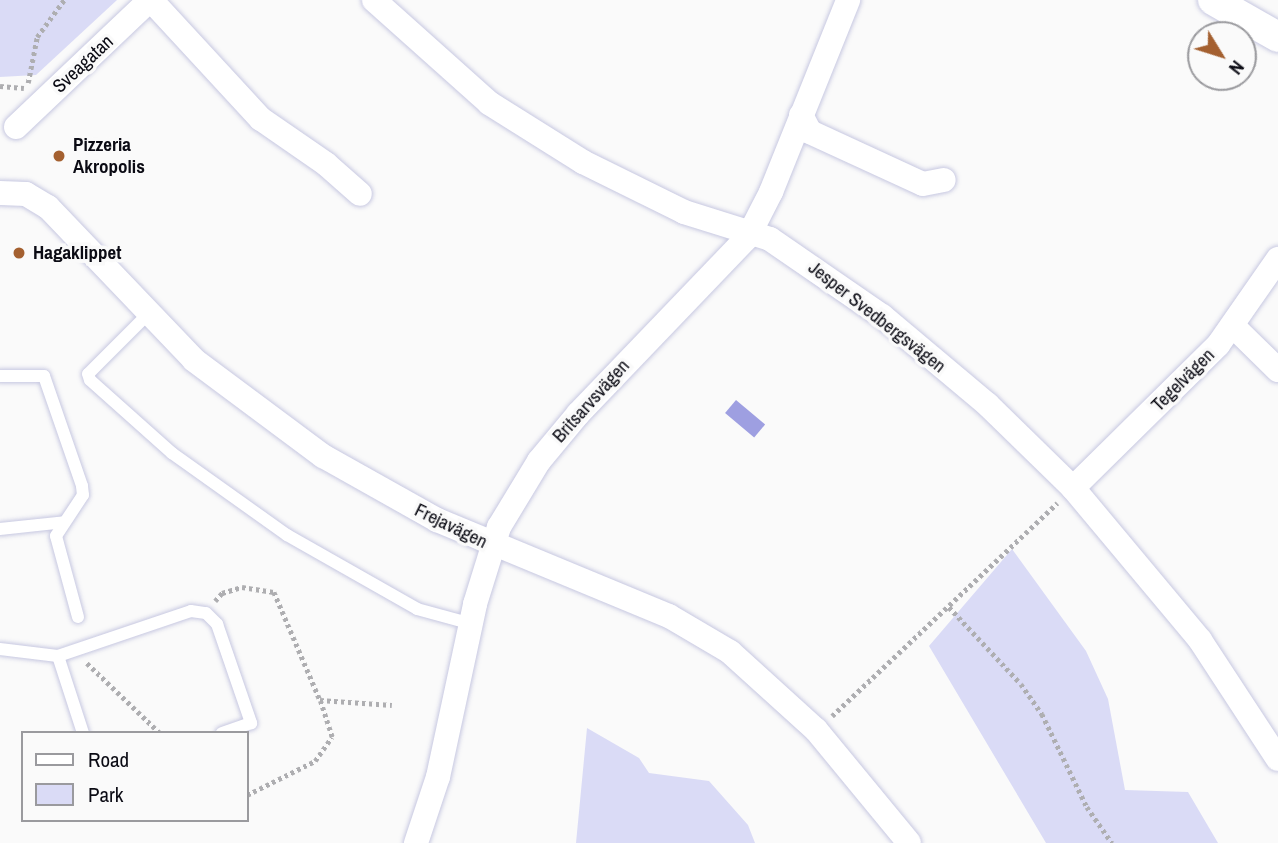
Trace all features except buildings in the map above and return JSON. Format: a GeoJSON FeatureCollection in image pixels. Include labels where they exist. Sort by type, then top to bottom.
{"type":"FeatureCollection","features":[{"type":"Feature","properties":{"kind":"street","name":"Sveagatan"},"geometry":{"type":"LineString","coordinates":[[16,127],[151,0]]}},
{"type":"Feature","properties":{"kind":"street"},"geometry":{"type":"LineString","coordinates":[[151,0],[261,119],[360,194]]}},
{"type":"Feature","properties":{"kind":"street","name":"Jesper Svedbergsvägen"},"geometry":{"type":"LineString","coordinates":[[374,0],[489,103],[583,162],[684,212],[750,233],[806,261],[882,316],[988,405],[1073,488],[1200,640],[1278,760]]}},
{"type":"Feature","properties":{"kind":"street","name":"Britsarvsvägen"},"geometry":{"type":"LineString","coordinates":[[416,843],[438,778],[490,546],[539,461],[632,355],[750,233],[848,0]]}},
{"type":"Feature","properties":{"kind":"street"},"geometry":{"type":"LineString","coordinates":[[1213,0],[1278,37]]}},
{"type":"Feature","properties":{"kind":"street"},"geometry":{"type":"LineString","coordinates":[[801,115],[810,132],[923,184],[944,180]]}},
{"type":"Feature","properties":{"kind":"street","name":"Frejavägen"},"geometry":{"type":"LineString","coordinates":[[0,193],[26,194],[48,207],[147,315],[194,360],[323,456],[381,491],[490,546],[685,625],[730,652],[816,730],[909,843]]}},
{"type":"Feature","properties":{"kind":"street","name":"Tegelvägen"},"geometry":{"type":"LineString","coordinates":[[1073,488],[1233,326],[1278,258]]}},
{"type":"Feature","properties":{"kind":"street"},"geometry":{"type":"LineString","coordinates":[[1233,326],[1278,370]]}},
{"type":"Feature","properties":{"kind":"lane"},"geometry":{"type":"LineString","coordinates":[[147,315],[88,374],[90,380],[172,453],[287,535],[417,608],[472,624]]}},
{"type":"Feature","properties":{"kind":"lane"},"geometry":{"type":"LineString","coordinates":[[0,376],[44,376],[82,486],[83,495],[56,536],[78,617]]}},
{"type":"Feature","properties":{"kind":"lane"},"geometry":{"type":"LineString","coordinates":[[0,529],[65,522]]}},
{"type":"Feature","properties":{"kind":"lane"},"geometry":{"type":"LineString","coordinates":[[0,649],[58,656],[75,653],[191,611],[206,613],[217,624],[251,723],[228,731]]}},
{"type":"Feature","properties":{"kind":"lane"},"geometry":{"type":"LineString","coordinates":[[58,656],[82,731]]}},
{"type":"Feature","properties":{"kind":"path"},"geometry":{"type":"LineString","coordinates":[[0,86],[28,87],[28,65],[37,37],[64,0]]}},
{"type":"Feature","properties":{"kind":"path"},"geometry":{"type":"LineString","coordinates":[[816,730],[1073,488]]}},
{"type":"Feature","properties":{"kind":"path"},"geometry":{"type":"LineString","coordinates":[[206,613],[222,593],[242,587],[274,592],[320,700],[332,737],[315,761],[248,794]]}},
{"type":"Feature","properties":{"kind":"path"},"geometry":{"type":"LineString","coordinates":[[949,607],[1021,684],[1042,714],[1087,807],[1112,843]]}},
{"type":"Feature","properties":{"kind":"path"},"geometry":{"type":"LineString","coordinates":[[75,653],[158,731]]}},
{"type":"Feature","properties":{"kind":"path"},"geometry":{"type":"LineString","coordinates":[[320,700],[392,705]]}},
{"type":"Feature","properties":{"kind":"green space"},"geometry":{"type":"Polygon","coordinates":[[[0,0],[117,0],[36,75],[0,77],[0,0]]]}},
{"type":"Feature","properties":{"kind":"green space"},"geometry":{"type":"Polygon","coordinates":[[[1012,549],[1086,651],[1108,699],[1125,790],[1188,792],[1218,843],[1046,843],[929,646],[1012,549]]]}},
{"type":"Feature","properties":{"kind":"green space"},"geometry":{"type":"Polygon","coordinates":[[[587,728],[639,758],[649,773],[709,781],[748,825],[755,843],[576,843],[587,728]]]}},
{"type":"Feature","properties":{"kind":"water"},"geometry":{"type":"Polygon","coordinates":[[[736,400],[765,424],[754,437],[725,413],[736,400]]]}},
{"type":"Feature","properties":{"kind":"place","name":"Pizzeria Akropolis"},"geometry":{"type":"Point","coordinates":[59,156]}},
{"type":"Feature","properties":{"kind":"place","name":"Hagaklippet"},"geometry":{"type":"Point","coordinates":[19,253]}}]}
